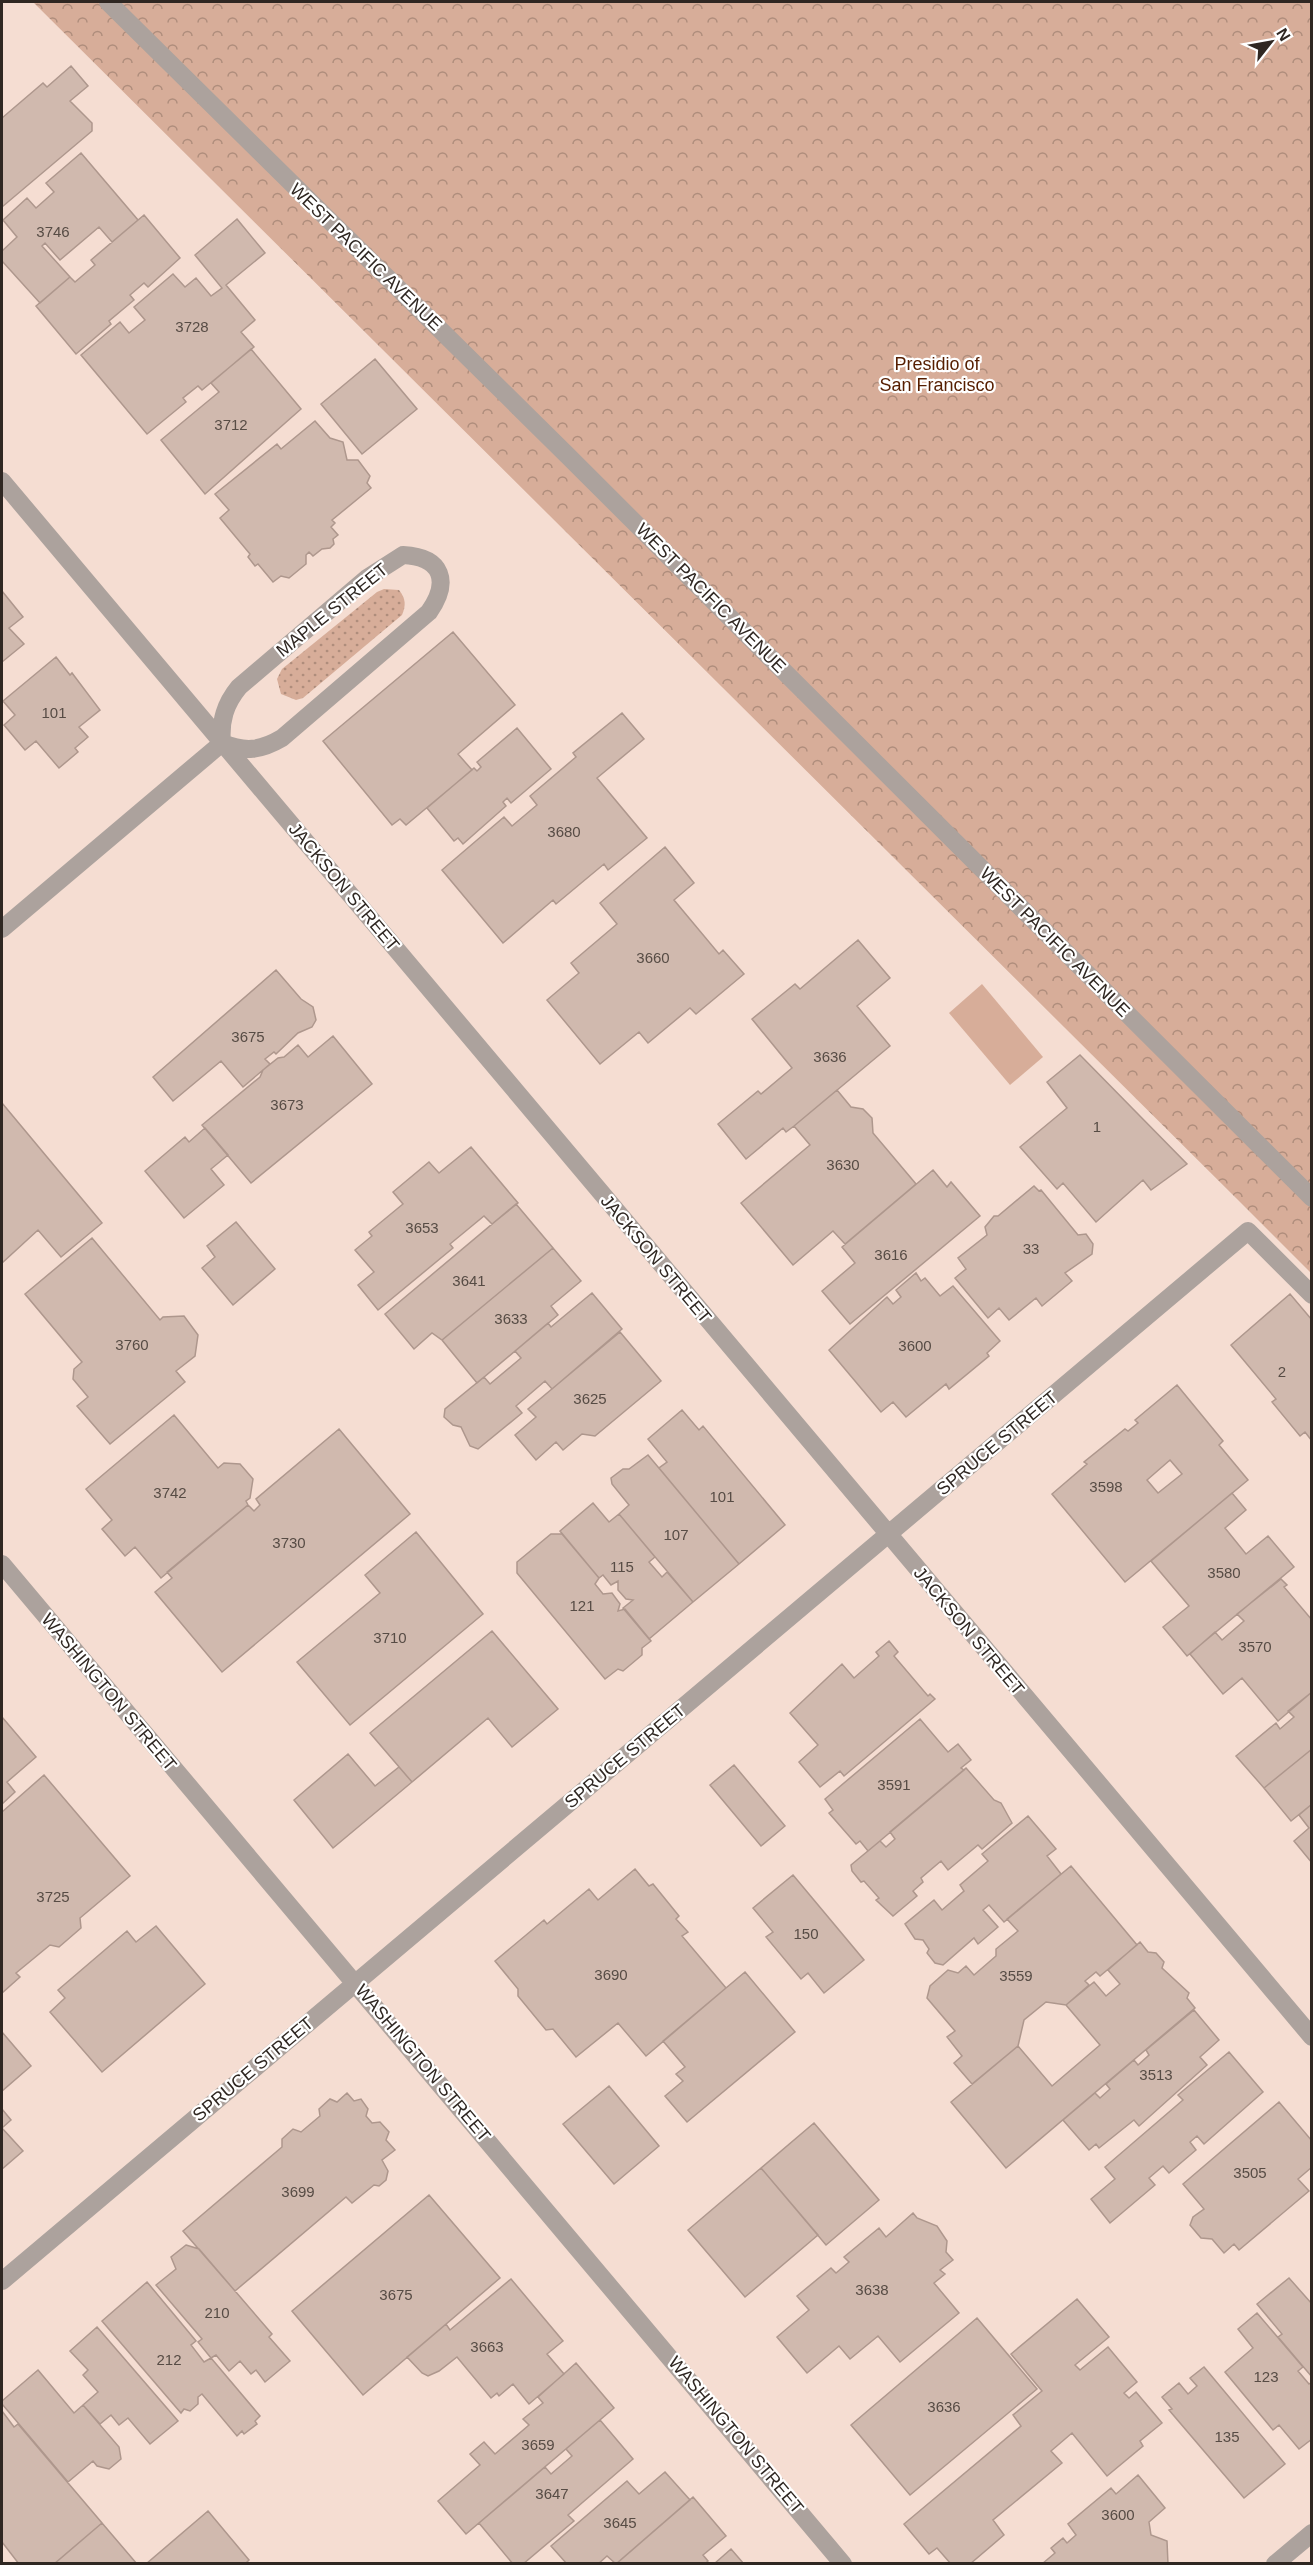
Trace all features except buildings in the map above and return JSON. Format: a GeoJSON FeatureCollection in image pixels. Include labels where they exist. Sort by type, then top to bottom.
{"type":"FeatureCollection","features":[{"type":"Feature","properties":{"kind":"street","name":"WEST PACIFIC AVENUE"},"geometry":{"type":"LineString","coordinates":[[108,2],[573,460],[1311,1198]]}},
{"type":"Feature","properties":{"kind":"street","name":"JACKSON STREET"},"geometry":{"type":"LineString","coordinates":[[2,481],[1311,2037]]}},
{"type":"Feature","properties":{"kind":"street","name":"MAPLE STREET"},"geometry":{"type":"LineString","coordinates":[[404,555],[421,556],[434,565],[441,579],[440,597],[429,612],[290,731],[269,746],[253,750],[238,749],[222,743],[223,719],[229,699],[239,687],[367,578],[404,555]]}},
{"type":"Feature","properties":{"kind":"street"},"geometry":{"type":"LineString","coordinates":[[2,928],[222,743]]}},
{"type":"Feature","properties":{"kind":"street","name":"SPRUCE STREET"},"geometry":{"type":"LineString","coordinates":[[2,2281],[1248,1231],[1311,1295]]}},
{"type":"Feature","properties":{"kind":"street","name":"WASHINGTON STREET"},"geometry":{"type":"LineString","coordinates":[[2,1564],[843,2564]]}},
{"type":"Feature","properties":{"kind":"street"},"geometry":{"type":"LineString","coordinates":[[1275,2564],[1311,2533]]}},
{"type":"Feature","properties":{"kind":"green space","name":"Presidio of San Francisco"},"geometry":{"type":"Polygon","coordinates":[[[33,2],[1311,2],[1311,1273],[1236,1198],[33,2]]]}},
{"type":"Feature","properties":{"kind":"green space"},"geometry":{"type":"Polygon","coordinates":[[[384,589],[399,590],[405,602],[402,615],[303,698],[296,700],[281,694],[277,679],[282,669],[377,592],[384,589]]]}},
{"type":"Feature","properties":{"kind":"green space"},"geometry":{"type":"Polygon","coordinates":[[[982,984],[1043,1057],[1010,1085],[949,1013],[982,984]]]}}]}
